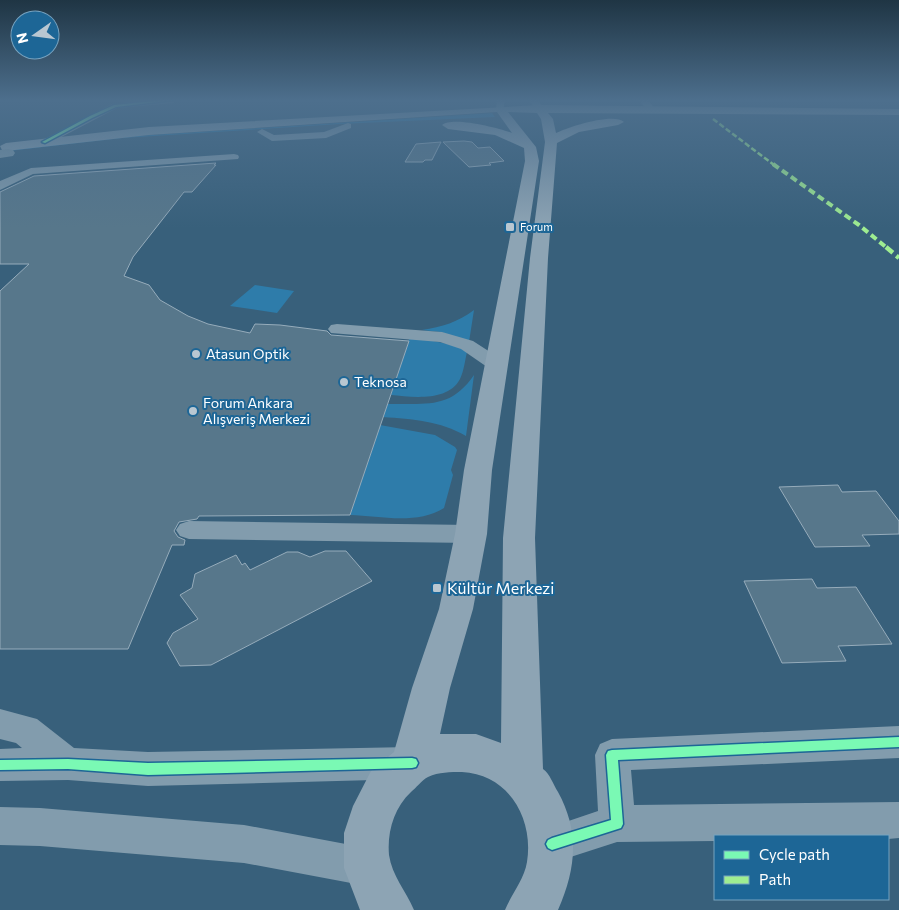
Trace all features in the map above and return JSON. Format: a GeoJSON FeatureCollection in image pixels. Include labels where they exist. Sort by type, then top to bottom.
{"type":"FeatureCollection","features":[{"type":"Feature","properties":{"kind":"main road"},"geometry":{"type":"LineString","coordinates":[[2,151],[42,142]]}},
{"type":"Feature","properties":{"kind":"main road"},"geometry":{"type":"LineString","coordinates":[[2,151],[99,142]]}},
{"type":"Feature","properties":{"kind":"main road"},"geometry":{"type":"LineString","coordinates":[[412,763],[431,688],[456,610],[471,534],[478,470],[532,161],[540,142]]}},
{"type":"Feature","properties":{"kind":"main road"},"geometry":{"type":"LineString","coordinates":[[522,777],[519,538],[540,258],[543,142]]}},
{"type":"Feature","properties":{"kind":"main road"},"geometry":{"type":"LineString","coordinates":[[378,896],[365,835],[374,806],[390,780],[412,763],[434,754],[457,750],[480,754],[503,762],[522,777],[537,796],[548,819],[552,844],[550,873],[538,900],[530,910]]}},
{"type":"Feature","properties":{"kind":"street"},"geometry":{"type":"LineString","coordinates":[[0,186],[31,172],[234,157]]}},
{"type":"Feature","properties":{"kind":"street"},"geometry":{"type":"LineString","coordinates":[[338,329],[442,337],[467,345],[497,365]]}},
{"type":"Feature","properties":{"kind":"street"},"geometry":{"type":"LineString","coordinates":[[189,530],[471,534]]}},
{"type":"Feature","properties":{"kind":"street"},"geometry":{"type":"LineString","coordinates":[[0,724],[25,730],[68,764]]}},
{"type":"Feature","properties":{"kind":"street"},"geometry":{"type":"LineString","coordinates":[[617,824],[612,755],[899,742]]}},
{"type":"Feature","properties":{"kind":"street"},"geometry":{"type":"LineString","coordinates":[[0,764],[68,764],[148,768],[412,763]]}},
{"type":"Feature","properties":{"kind":"street"},"geometry":{"type":"LineString","coordinates":[[552,844],[617,824],[899,820]]}},
{"type":"Feature","properties":{"kind":"street"},"geometry":{"type":"LineString","coordinates":[[0,826],[40,827],[244,844],[378,896]]}},
{"type":"Feature","properties":{"kind":"shaded area"},"geometry":{"type":"Polygon","coordinates":[[[71,142],[83,142],[0,152],[0,150],[71,142]]]}},
{"type":"Feature","properties":{"kind":"shaded area"},"geometry":{"type":"Polygon","coordinates":[[[255,285],[294,291],[277,313],[230,306],[255,285]]]}},
{"type":"Feature","properties":{"kind":"shaded area"},"geometry":{"type":"Polygon","coordinates":[[[474,310],[469,342],[441,332],[422,330],[462,318],[474,310]]]}},
{"type":"Feature","properties":{"kind":"shaded area"},"geometry":{"type":"Polygon","coordinates":[[[410,336],[457,346],[467,352],[460,379],[454,386],[438,395],[409,397],[391,395],[410,336]]]}},
{"type":"Feature","properties":{"kind":"shaded area"},"geometry":{"type":"Polygon","coordinates":[[[474,375],[466,436],[436,424],[383,417],[387,404],[425,404],[446,399],[456,394],[474,375]]]}},
{"type":"Feature","properties":{"kind":"shaded area"},"geometry":{"type":"Polygon","coordinates":[[[380,425],[435,435],[455,447],[457,450],[451,470],[453,475],[444,508],[433,513],[410,518],[350,515],[380,425]]]}},
{"type":"Feature","properties":{"kind":"building"},"geometry":{"type":"Polygon","coordinates":[[[441,142],[432,160],[405,162],[416,144],[441,142]]]}},
{"type":"Feature","properties":{"kind":"building"},"geometry":{"type":"Polygon","coordinates":[[[443,142],[472,142],[478,148],[490,147],[504,161],[489,163],[491,165],[469,167],[443,142]]]}},
{"type":"Feature","properties":{"kind":"building","name":"Forum Ankara Alışveriş Merkezi"},"geometry":{"type":"Polygon","coordinates":[[[216,163],[192,192],[184,192],[133,257],[124,276],[149,285],[160,300],[188,316],[208,324],[250,333],[255,324],[280,325],[327,331],[331,335],[409,341],[350,515],[199,516],[197,519],[179,522],[174,531],[178,537],[185,540],[184,545],[172,545],[128,649],[0,649],[0,291],[29,264],[0,264],[0,192],[34,176],[216,163]]]}},
{"type":"Feature","properties":{"kind":"building"},"geometry":{"type":"Polygon","coordinates":[[[838,485],[842,492],[876,491],[899,521],[899,534],[862,535],[870,546],[815,547],[779,487],[838,485]]]}},
{"type":"Feature","properties":{"kind":"building"},"geometry":{"type":"Polygon","coordinates":[[[325,551],[346,551],[372,581],[211,665],[180,666],[167,643],[173,633],[198,619],[180,595],[192,588],[195,574],[236,555],[242,565],[245,563],[250,570],[287,552],[298,552],[310,557],[325,551]]]}},
{"type":"Feature","properties":{"kind":"building"},"geometry":{"type":"Polygon","coordinates":[[[812,579],[817,588],[856,587],[892,644],[838,646],[846,661],[782,663],[744,581],[812,579]]]}},
{"type":"Feature","properties":{"kind":"marked path"},"geometry":{"type":"LineString","coordinates":[[744,142],[859,225],[899,258]]}},
{"type":"Feature","properties":{"kind":"cycle path"},"geometry":{"type":"LineString","coordinates":[[552,844],[617,824],[612,755],[899,742]]}},
{"type":"Feature","properties":{"kind":"cycle path"},"geometry":{"type":"LineString","coordinates":[[0,765],[68,764],[148,769],[412,763]]}},
{"type":"Feature","properties":{"kind":"place","name":"Forum"},"geometry":{"type":"Point","coordinates":[510,227]}},
{"type":"Feature","properties":{"kind":"place","name":"Atasun Optik"},"geometry":{"type":"Point","coordinates":[196,354]}},
{"type":"Feature","properties":{"kind":"place","name":"Teknosa"},"geometry":{"type":"Point","coordinates":[344,382]}},
{"type":"Feature","properties":{"kind":"place","name":"Forum Ankara Alışveriş Merkezi"},"geometry":{"type":"Point","coordinates":[193,411]}},
{"type":"Feature","properties":{"kind":"place","name":"Kültür Merkezi"},"geometry":{"type":"Point","coordinates":[437,588]}}]}
